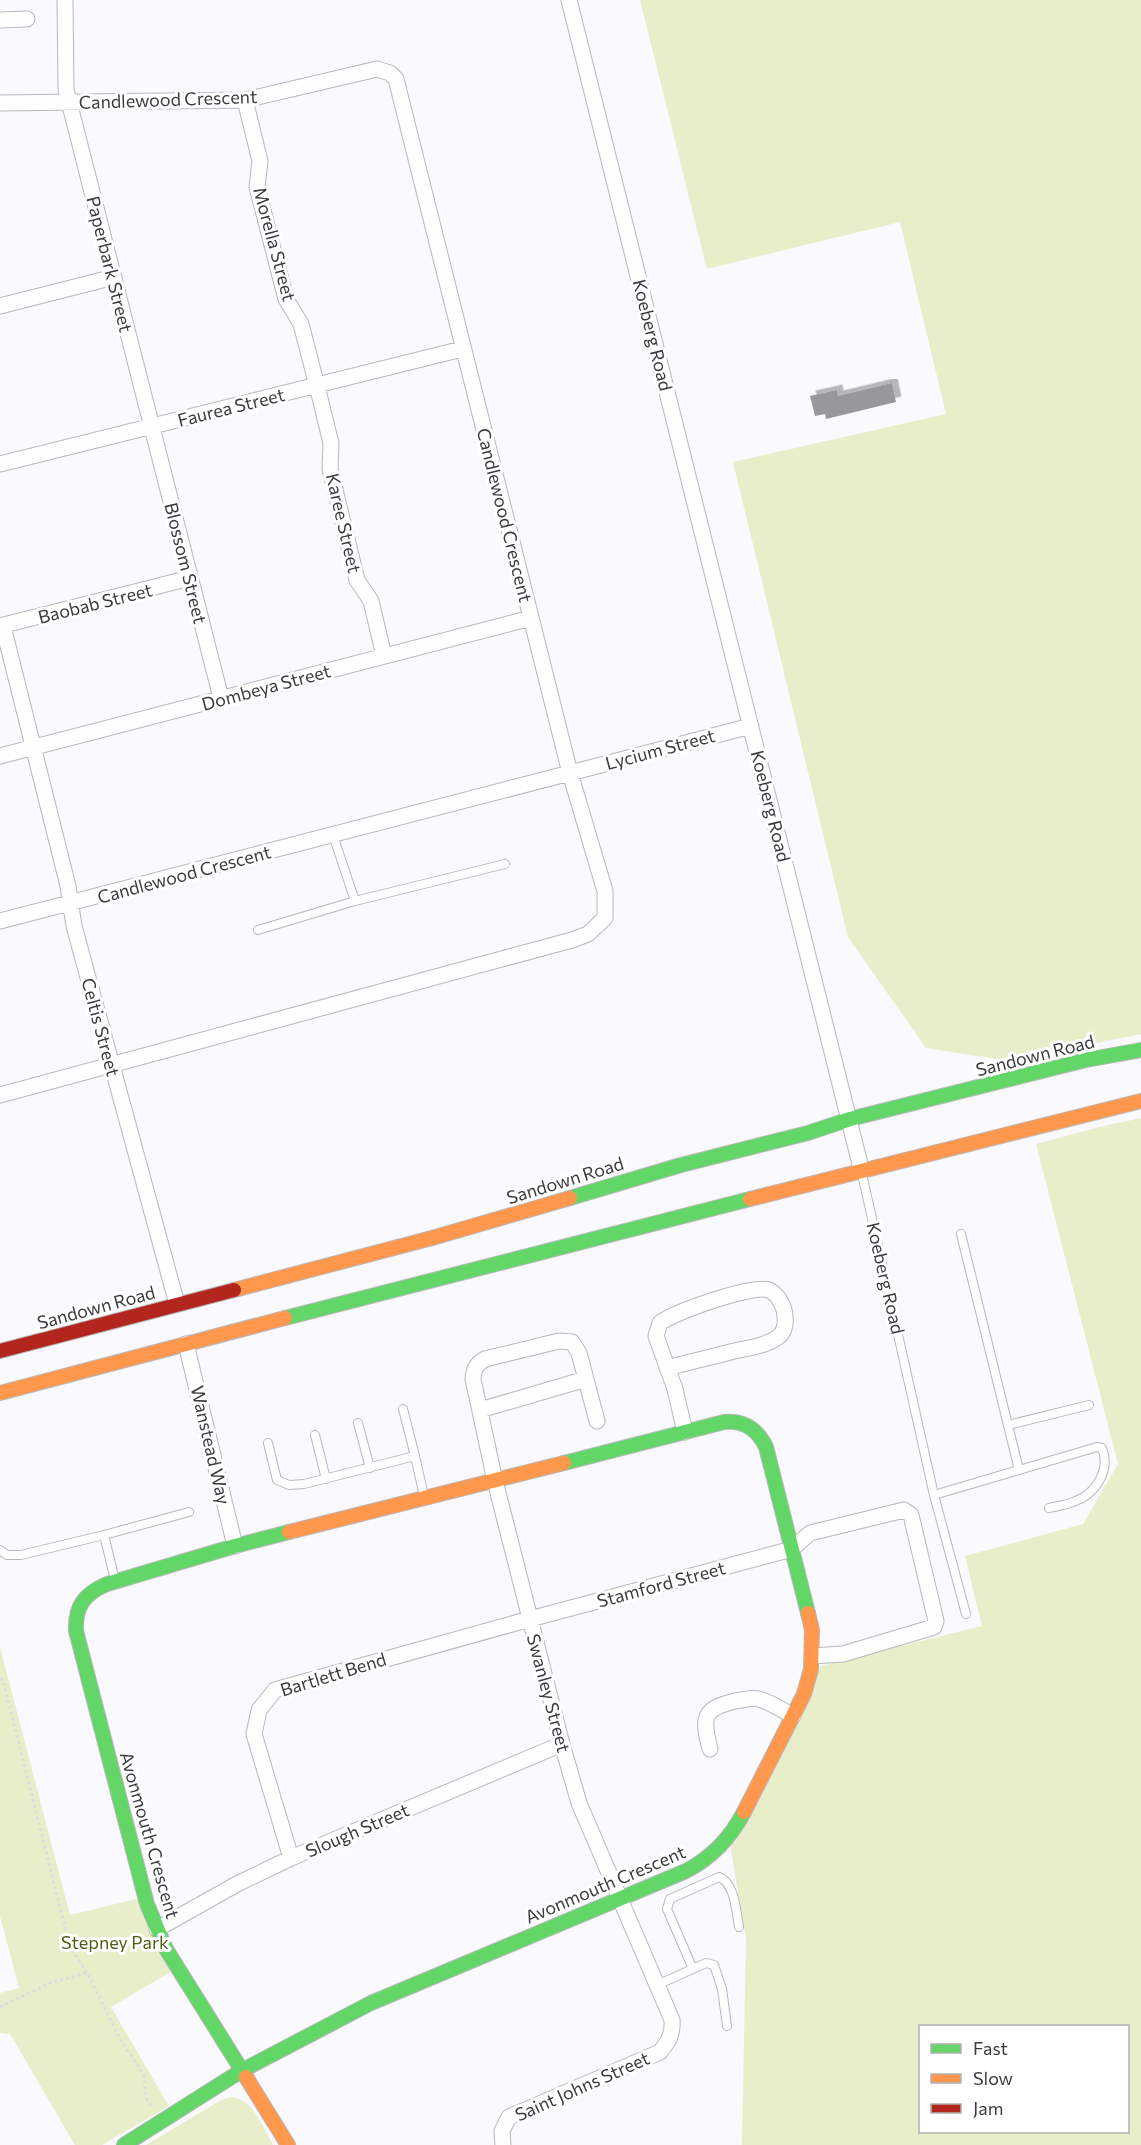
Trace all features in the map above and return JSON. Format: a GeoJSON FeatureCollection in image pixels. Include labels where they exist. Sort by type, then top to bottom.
{"type":"FeatureCollection","features":[{"type":"Feature","properties":{"kind":"street","name":"Paperbark Street"},"geometry":{"type":"LineString","coordinates":[[65,0],[66,90],[152,427]]}},
{"type":"Feature","properties":{"kind":"street","name":"Koeberg Road"},"geometry":{"type":"LineString","coordinates":[[569,0],[862,1172]]}},
{"type":"Feature","properties":{"kind":"street"},"geometry":{"type":"LineString","coordinates":[[0,20],[27,19]]}},
{"type":"Feature","properties":{"kind":"street","name":"Candlewood Crescent"},"geometry":{"type":"LineString","coordinates":[[0,103],[245,100],[377,69],[390,73],[396,79],[570,773],[0,921]]}},
{"type":"Feature","properties":{"kind":"street","name":"Morella Street"},"geometry":{"type":"LineString","coordinates":[[245,100],[260,161],[257,187],[286,299],[301,324],[317,386]]}},
{"type":"Feature","properties":{"kind":"street"},"geometry":{"type":"LineString","coordinates":[[0,306],[114,277]]}},
{"type":"Feature","properties":{"kind":"street","name":"Faurea Street"},"geometry":{"type":"LineString","coordinates":[[0,464],[462,349]]}},
{"type":"Feature","properties":{"kind":"street","name":"Karee Street"},"geometry":{"type":"LineString","coordinates":[[317,386],[331,443],[330,469],[357,580],[371,601],[384,656]]}},
{"type":"Feature","properties":{"kind":"street","name":"Blossom Street"},"geometry":{"type":"LineString","coordinates":[[152,427],[221,698]]}},
{"type":"Feature","properties":{"kind":"street","name":"Baobab Street"},"geometry":{"type":"LineString","coordinates":[[2,626],[190,579]]}},
{"type":"Feature","properties":{"kind":"street","name":"Dombeya Street"},"geometry":{"type":"LineString","coordinates":[[0,756],[531,618]]}},
{"type":"Feature","properties":{"kind":"street","name":"Celtis Street"},"geometry":{"type":"LineString","coordinates":[[2,626],[71,903],[74,926],[177,1304]]}},
{"type":"Feature","properties":{"kind":"street","name":"Lycium Street"},"geometry":{"type":"LineString","coordinates":[[570,773],[750,726]]}},
{"type":"Feature","properties":{"kind":"street"},"geometry":{"type":"LineString","coordinates":[[0,1095],[588,934],[605,918],[605,891],[570,773]]}},
{"type":"Feature","properties":{"kind":"street","name":"Sandown Road"},"geometry":{"type":"LineString","coordinates":[[0,1350],[432,1238],[681,1164],[808,1133],[850,1119],[1086,1060],[1141,1050]]}},
{"type":"Feature","properties":{"kind":"street"},"geometry":{"type":"LineString","coordinates":[[0,1393],[610,1234],[1141,1101]]}},
{"type":"Feature","properties":{"kind":"street"},"geometry":{"type":"LineString","coordinates":[[667,1368],[755,1346],[780,1336],[785,1328],[785,1310],[777,1296],[769,1290],[759,1289],[704,1303],[664,1319],[660,1323],[656,1336],[667,1368],[675,1389],[685,1432]]}},
{"type":"Feature","properties":{"kind":"street","name":"Swanley Street"},"geometry":{"type":"LineString","coordinates":[[597,1421],[576,1347],[572,1342],[566,1340],[485,1359],[477,1364],[474,1370],[473,1379],[495,1481],[561,1744],[579,1803],[620,1898]]}},
{"type":"Feature","properties":{"kind":"street","name":"Wanstead Way"},"geometry":{"type":"LineString","coordinates":[[186,1344],[235,1546]]}},
{"type":"Feature","properties":{"kind":"street"},"geometry":{"type":"LineString","coordinates":[[480,1410],[586,1379]]}},
{"type":"Feature","properties":{"kind":"street","name":"Avonmouth Crescent"},"geometry":{"type":"LineString","coordinates":[[733,1421],[750,1426],[759,1434],[766,1447],[812,1630],[812,1656],[804,1694],[736,1827],[705,1861],[371,2003],[241,2071],[166,1949],[147,1904],[76,1631],[76,1614],[81,1601],[92,1590],[115,1581],[235,1546],[425,1497],[733,1421]]}},
{"type":"Feature","properties":{"kind":"street"},"geometry":{"type":"LineString","coordinates":[[792,1549],[810,1533],[904,1510],[911,1515],[936,1621],[934,1627],[843,1654],[812,1656]]}},
{"type":"Feature","properties":{"kind":"street","name":"Stamford Street"},"geometry":{"type":"LineString","coordinates":[[530,1619],[792,1549]]}},
{"type":"Feature","properties":{"kind":"street","name":"Bartlett Bend"},"geometry":{"type":"LineString","coordinates":[[291,1858],[255,1741],[255,1726],[259,1710],[269,1696],[282,1687],[530,1619]]}},
{"type":"Feature","properties":{"kind":"street"},"geometry":{"type":"LineString","coordinates":[[710,1749],[705,1725],[710,1713],[718,1706],[757,1698],[793,1716]]}},
{"type":"Feature","properties":{"kind":"street","name":"Slough Street"},"geometry":{"type":"LineString","coordinates":[[157,1929],[237,1884],[291,1858],[561,1744]]}},
{"type":"Feature","properties":{"kind":"street","name":"Saint Johns Street"},"geometry":{"type":"LineString","coordinates":[[503,2145],[502,2131],[509,2117],[660,2052],[671,2037],[672,2020],[620,1898]]}},
{"type":"Feature","properties":{"kind":"street"},"geometry":{"type":"LineString","coordinates":[[124,2145],[241,2071],[251,2082],[288,2145]]}},
{"type":"Feature","properties":{"kind":"lane"},"geometry":{"type":"LineString","coordinates":[[333,835],[355,901]]}},
{"type":"Feature","properties":{"kind":"lane"},"geometry":{"type":"LineString","coordinates":[[258,930],[355,901],[505,864]]}},
{"type":"Feature","properties":{"kind":"lane","name":"Koeberg Road"},"geometry":{"type":"LineString","coordinates":[[862,1172],[934,1494],[966,1614]]}},
{"type":"Feature","properties":{"kind":"lane"},"geometry":{"type":"LineString","coordinates":[[961,1234],[1019,1470]]}},
{"type":"Feature","properties":{"kind":"lane"},"geometry":{"type":"LineString","coordinates":[[1008,1425],[1089,1405]]}},
{"type":"Feature","properties":{"kind":"lane"},"geometry":{"type":"LineString","coordinates":[[403,1409],[425,1497]]}},
{"type":"Feature","properties":{"kind":"lane"},"geometry":{"type":"LineString","coordinates":[[358,1423],[370,1468]]}},
{"type":"Feature","properties":{"kind":"lane"},"geometry":{"type":"LineString","coordinates":[[315,1434],[326,1479]]}},
{"type":"Feature","properties":{"kind":"lane"},"geometry":{"type":"LineString","coordinates":[[268,1443],[277,1480],[284,1484],[294,1485],[415,1456]]}},
{"type":"Feature","properties":{"kind":"lane"},"geometry":{"type":"LineString","coordinates":[[934,1494],[1097,1447],[1103,1450],[1105,1471],[1086,1496],[1074,1502],[1049,1508]]}},
{"type":"Feature","properties":{"kind":"lane"},"geometry":{"type":"LineString","coordinates":[[0,1550],[7,1555],[21,1555],[189,1512]]}},
{"type":"Feature","properties":{"kind":"lane"},"geometry":{"type":"LineString","coordinates":[[104,1535],[115,1581]]}},
{"type":"Feature","properties":{"kind":"lane"},"geometry":{"type":"LineString","coordinates":[[693,1969],[667,1909],[670,1899],[719,1877],[725,1879],[730,1887],[739,1927]]}},
{"type":"Feature","properties":{"kind":"lane"},"geometry":{"type":"LineString","coordinates":[[657,1985],[706,1963],[714,1965],[722,1989],[727,2026]]}},
{"type":"Feature","properties":{"kind":"path"},"geometry":{"type":"LineString","coordinates":[[0,1678],[3,1680],[70,1947],[87,1973],[121,2041],[144,2075],[146,2098],[163,2122]]}},
{"type":"Feature","properties":{"kind":"path"},"geometry":{"type":"LineString","coordinates":[[0,2007],[50,1983],[87,1973]]}},
{"type":"Feature","properties":{"kind":"green space"},"geometry":{"type":"Polygon","coordinates":[[[640,0],[1141,0],[1141,1034],[1010,1061],[926,1048],[848,937],[733,462],[946,414],[900,222],[707,269],[640,0]]]}},
{"type":"Feature","properties":{"kind":"green space"},"geometry":{"type":"Polygon","coordinates":[[[1141,1118],[1141,2145],[742,2145],[746,1939],[730,1844],[820,1666],[982,1626],[965,1556],[1083,1524],[1118,1464],[1036,1144],[1141,1118]]]}},
{"type":"Feature","properties":{"kind":"green space","name":"Stepney Park"},"geometry":{"type":"Polygon","coordinates":[[[0,1647],[70,1915],[140,1898],[172,1971],[111,2007],[169,2106],[102,2145],[75,2145],[10,2034],[0,2033],[0,1993],[19,1988],[0,1916],[0,1647]]]}},
{"type":"Feature","properties":{"kind":"green space"},"geometry":{"type":"Polygon","coordinates":[[[231,2097],[239,2099],[251,2108],[273,2145],[146,2145],[223,2099],[231,2097]]]}},
{"type":"Feature","properties":{"kind":"building"},"geometry":{"type":"Polygon","coordinates":[[[892,383],[896,402],[826,419],[825,414],[815,416],[810,396],[837,390],[838,396],[892,383]]]}},
{"type":"Feature","properties":{"kind":"traffic: fast"},"geometry":{"type":"LineString","coordinates":[[570,1198],[681,1165],[808,1133],[850,1119],[1086,1060],[1141,1050]]}},
{"type":"Feature","properties":{"kind":"traffic: fast"},"geometry":{"type":"LineString","coordinates":[[285,1318],[750,1199]]}},
{"type":"Feature","properties":{"kind":"traffic: fast"},"geometry":{"type":"LineString","coordinates":[[564,1463],[724,1422],[744,1424],[749,1427],[766,1447],[808,1613]]}},
{"type":"Feature","properties":{"kind":"traffic: fast"},"geometry":{"type":"LineString","coordinates":[[246,2077],[166,1949],[147,1904],[76,1631],[76,1622],[82,1602],[92,1592],[107,1584],[289,1532]]}},
{"type":"Feature","properties":{"kind":"traffic: fast"},"geometry":{"type":"LineString","coordinates":[[124,2145],[241,2071],[371,2003],[686,1871],[704,1860],[720,1846],[744,1812]]}},
{"type":"Feature","properties":{"kind":"traffic: slow"},"geometry":{"type":"LineString","coordinates":[[750,1199],[1141,1101]]}},
{"type":"Feature","properties":{"kind":"traffic: slow"},"geometry":{"type":"LineString","coordinates":[[234,1290],[432,1238],[570,1198]]}},
{"type":"Feature","properties":{"kind":"traffic: slow"},"geometry":{"type":"LineString","coordinates":[[0,1393],[285,1318]]}},
{"type":"Feature","properties":{"kind":"traffic: slow"},"geometry":{"type":"LineString","coordinates":[[289,1532],[564,1463]]}},
{"type":"Feature","properties":{"kind":"traffic: slow"},"geometry":{"type":"LineString","coordinates":[[744,1812],[804,1694],[811,1669],[812,1630],[808,1613]]}},
{"type":"Feature","properties":{"kind":"traffic: slow"},"geometry":{"type":"LineString","coordinates":[[246,2077],[288,2145]]}},
{"type":"Feature","properties":{"kind":"traffic: jam"},"geometry":{"type":"LineString","coordinates":[[0,1351],[234,1290]]}}]}
